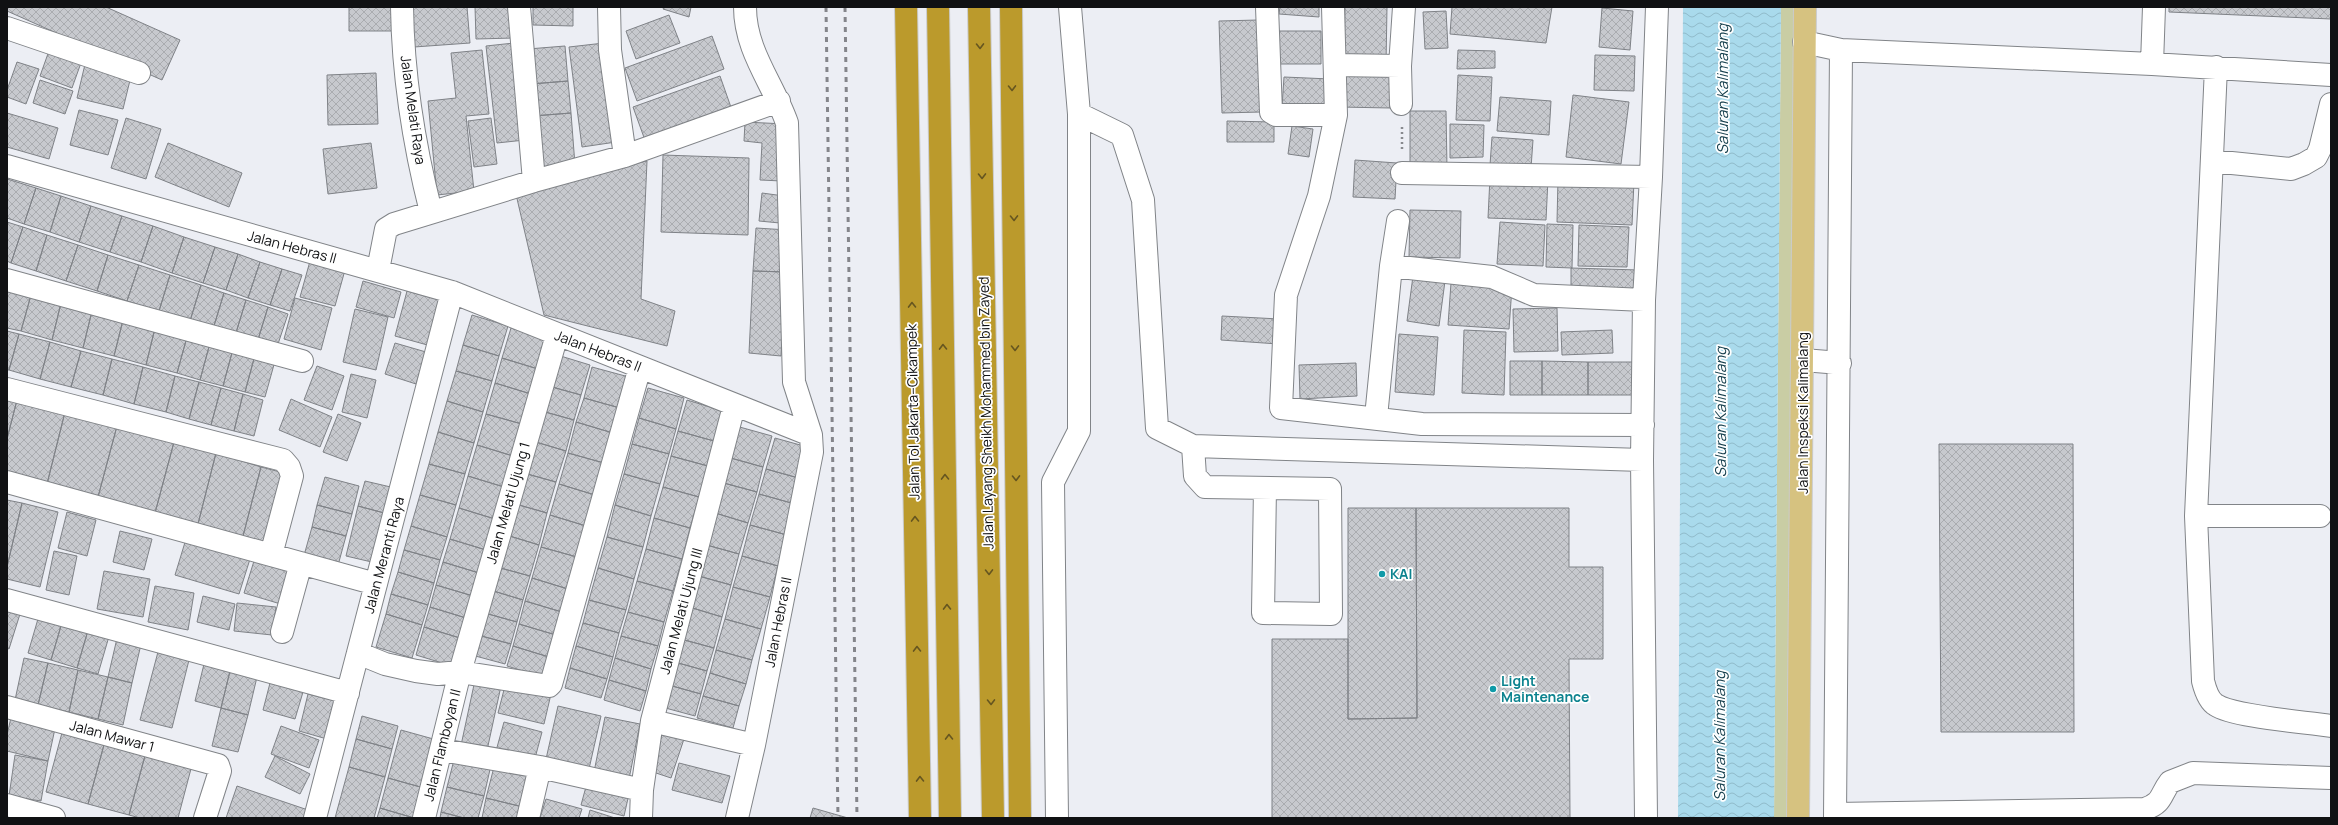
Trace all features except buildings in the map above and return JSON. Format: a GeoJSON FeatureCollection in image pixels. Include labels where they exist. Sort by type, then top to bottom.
{"type":"FeatureCollection","features":[{"type":"Feature","properties":{"kind":"highway","name":"Jalan Tol Jakarta–Cikampek"},"geometry":{"type":"LineString","coordinates":[[906,7],[920,818]]}},
{"type":"Feature","properties":{"kind":"highway"},"geometry":{"type":"LineString","coordinates":[[938,7],[950,818]]}},
{"type":"Feature","properties":{"kind":"highway","name":"Jalan Layang Sheikh Mohammed bin Zayed"},"geometry":{"type":"LineString","coordinates":[[979,7],[993,818]]}},
{"type":"Feature","properties":{"kind":"highway"},"geometry":{"type":"LineString","coordinates":[[1012,7],[1020,818]]}},
{"type":"Feature","properties":{"kind":"main road","name":"Jalan Inspeksi Kalimalang"},"geometry":{"type":"LineString","coordinates":[[1798,818],[1805,7]]}},
{"type":"Feature","properties":{"kind":"street","name":"Jalan Melati Raya"},"geometry":{"type":"LineString","coordinates":[[402,7],[402,30],[416,152],[431,212]]}},
{"type":"Feature","properties":{"kind":"street"},"geometry":{"type":"LineString","coordinates":[[519,7],[534,181]]}},
{"type":"Feature","properties":{"kind":"street"},"geometry":{"type":"LineString","coordinates":[[609,7],[610,50],[625,156]]}},
{"type":"Feature","properties":{"kind":"street"},"geometry":{"type":"LineString","coordinates":[[745,7],[750,45],[762,72],[779,100],[787,123],[794,382],[811,435]]}},
{"type":"Feature","properties":{"kind":"street"},"geometry":{"type":"LineString","coordinates":[[1057,818],[1053,482],[1078,431],[1079,114],[1070,7]]}},
{"type":"Feature","properties":{"kind":"street"},"geometry":{"type":"LineString","coordinates":[[1267,7],[1271,112],[1276,115],[1336,115]]}},
{"type":"Feature","properties":{"kind":"street"},"geometry":{"type":"LineString","coordinates":[[1333,7],[1336,115],[1319,196],[1286,295],[1281,408],[1376,417],[1422,424],[1643,425]]}},
{"type":"Feature","properties":{"kind":"street"},"geometry":{"type":"LineString","coordinates":[[1401,104],[1400,66],[1404,7]]}},
{"type":"Feature","properties":{"kind":"street"},"geometry":{"type":"LineString","coordinates":[[1646,818],[1642,460],[1644,300],[1652,177],[1657,7]]}},
{"type":"Feature","properties":{"kind":"street"},"geometry":{"type":"LineString","coordinates":[[2152,64],[2154,7]]}},
{"type":"Feature","properties":{"kind":"street"},"geometry":{"type":"LineString","coordinates":[[7,28],[139,73]]}},
{"type":"Feature","properties":{"kind":"street"},"geometry":{"type":"LineString","coordinates":[[1804,42],[1841,50],[2216,67],[2331,75]]}},
{"type":"Feature","properties":{"kind":"street"},"geometry":{"type":"LineString","coordinates":[[1841,50],[1840,363],[1835,816],[2145,809],[2155,806],[2161,799],[2170,782],[2193,773],[2331,778]]}},
{"type":"Feature","properties":{"kind":"street"},"geometry":{"type":"LineString","coordinates":[[1335,65],[1400,66]]}},
{"type":"Feature","properties":{"kind":"street"},"geometry":{"type":"LineString","coordinates":[[2216,67],[2196,516],[2203,681],[2206,692],[2216,705],[2242,714],[2331,726]]}},
{"type":"Feature","properties":{"kind":"street"},"geometry":{"type":"LineString","coordinates":[[378,270],[386,229],[394,224],[534,181],[625,156],[779,100]]}},
{"type":"Feature","properties":{"kind":"street"},"geometry":{"type":"LineString","coordinates":[[2212,161],[2291,169],[2304,164],[2316,157],[2320,149],[2331,104]]}},
{"type":"Feature","properties":{"kind":"street"},"geometry":{"type":"LineString","coordinates":[[1079,114],[1122,135],[1143,200],[1158,428],[1194,446],[1642,460]]}},
{"type":"Feature","properties":{"kind":"street","name":"Jalan Hebras II"},"geometry":{"type":"LineString","coordinates":[[7,166],[452,292],[734,406],[811,435],[812,452],[754,745],[737,818]]}},
{"type":"Feature","properties":{"kind":"street"},"geometry":{"type":"LineString","coordinates":[[1402,173],[1652,177]]}},
{"type":"Feature","properties":{"kind":"street"},"geometry":{"type":"LineString","coordinates":[[1376,417],[1391,266],[1398,220]]}},
{"type":"Feature","properties":{"kind":"street"},"geometry":{"type":"LineString","coordinates":[[1391,266],[1492,277],[1534,294],[1644,300]]}},
{"type":"Feature","properties":{"kind":"street"},"geometry":{"type":"LineString","coordinates":[[7,280],[302,361]]}},
{"type":"Feature","properties":{"kind":"street","name":"Jalan Meranti Raya"},"geometry":{"type":"LineString","coordinates":[[315,818],[452,292]]}},
{"type":"Feature","properties":{"kind":"street","name":"Jalan Melati Ujung 1"},"geometry":{"type":"LineString","coordinates":[[460,672],[556,334]]}},
{"type":"Feature","properties":{"kind":"street"},"geometry":{"type":"LineString","coordinates":[[1803,360],[1840,363]]}},
{"type":"Feature","properties":{"kind":"street"},"geometry":{"type":"LineString","coordinates":[[358,653],[385,664],[416,671],[438,674],[460,672],[549,686],[551,684],[640,367]]}},
{"type":"Feature","properties":{"kind":"street"},"geometry":{"type":"LineString","coordinates":[[7,389],[283,460],[289,467],[292,476],[272,555]]}},
{"type":"Feature","properties":{"kind":"street","name":"Jalan Melati Ujung III"},"geometry":{"type":"LineString","coordinates":[[644,817],[642,790],[652,721],[734,406]]}},
{"type":"Feature","properties":{"kind":"street"},"geometry":{"type":"LineString","coordinates":[[1194,446],[1195,476],[1205,487],[1330,489],[1331,614],[1263,614],[1265,488]]}},
{"type":"Feature","properties":{"kind":"street"},"geometry":{"type":"LineString","coordinates":[[7,482],[376,584]]}},
{"type":"Feature","properties":{"kind":"street"},"geometry":{"type":"LineString","coordinates":[[2196,516],[2320,516]]}},
{"type":"Feature","properties":{"kind":"street"},"geometry":{"type":"LineString","coordinates":[[282,632],[301,563]]}},
{"type":"Feature","properties":{"kind":"street"},"geometry":{"type":"LineString","coordinates":[[7,600],[348,693]]}},
{"type":"Feature","properties":{"kind":"street","name":"Jalan Flamboyan II"},"geometry":{"type":"LineString","coordinates":[[424,818],[460,672]]}},
{"type":"Feature","properties":{"kind":"street","name":"Jalan Mawar 1"},"geometry":{"type":"LineString","coordinates":[[7,707],[218,765],[220,771],[205,818]]}},
{"type":"Feature","properties":{"kind":"street"},"geometry":{"type":"LineString","coordinates":[[652,721],[754,745]]}},
{"type":"Feature","properties":{"kind":"street"},"geometry":{"type":"LineString","coordinates":[[442,750],[540,767],[642,790]]}},
{"type":"Feature","properties":{"kind":"street"},"geometry":{"type":"LineString","coordinates":[[528,818],[540,767]]}},
{"type":"Feature","properties":{"kind":"street"},"geometry":{"type":"LineString","coordinates":[[7,805],[54,818]]}},
{"type":"Feature","properties":{"kind":"green space"},"geometry":{"type":"Polygon","coordinates":[[[1781,7],[1806,7],[1798,818],[1774,818],[1781,7]]]}},
{"type":"Feature","properties":{"kind":"water","name":"Saluran Kalimalang"},"geometry":{"type":"Polygon","coordinates":[[[1683,7],[1781,7],[1774,818],[1678,818],[1683,7]]]}},
{"type":"Feature","properties":{"kind":"railway"},"geometry":{"type":"LineString","coordinates":[[826,7],[838,818]]}},
{"type":"Feature","properties":{"kind":"railway"},"geometry":{"type":"LineString","coordinates":[[845,7],[857,818]]}},
{"type":"Feature","properties":{"kind":"place","name":"KAI"},"geometry":{"type":"Point","coordinates":[1382,574]}},
{"type":"Feature","properties":{"kind":"place","name":"Light Maintenance"},"geometry":{"type":"Point","coordinates":[1493,689]}}]}
